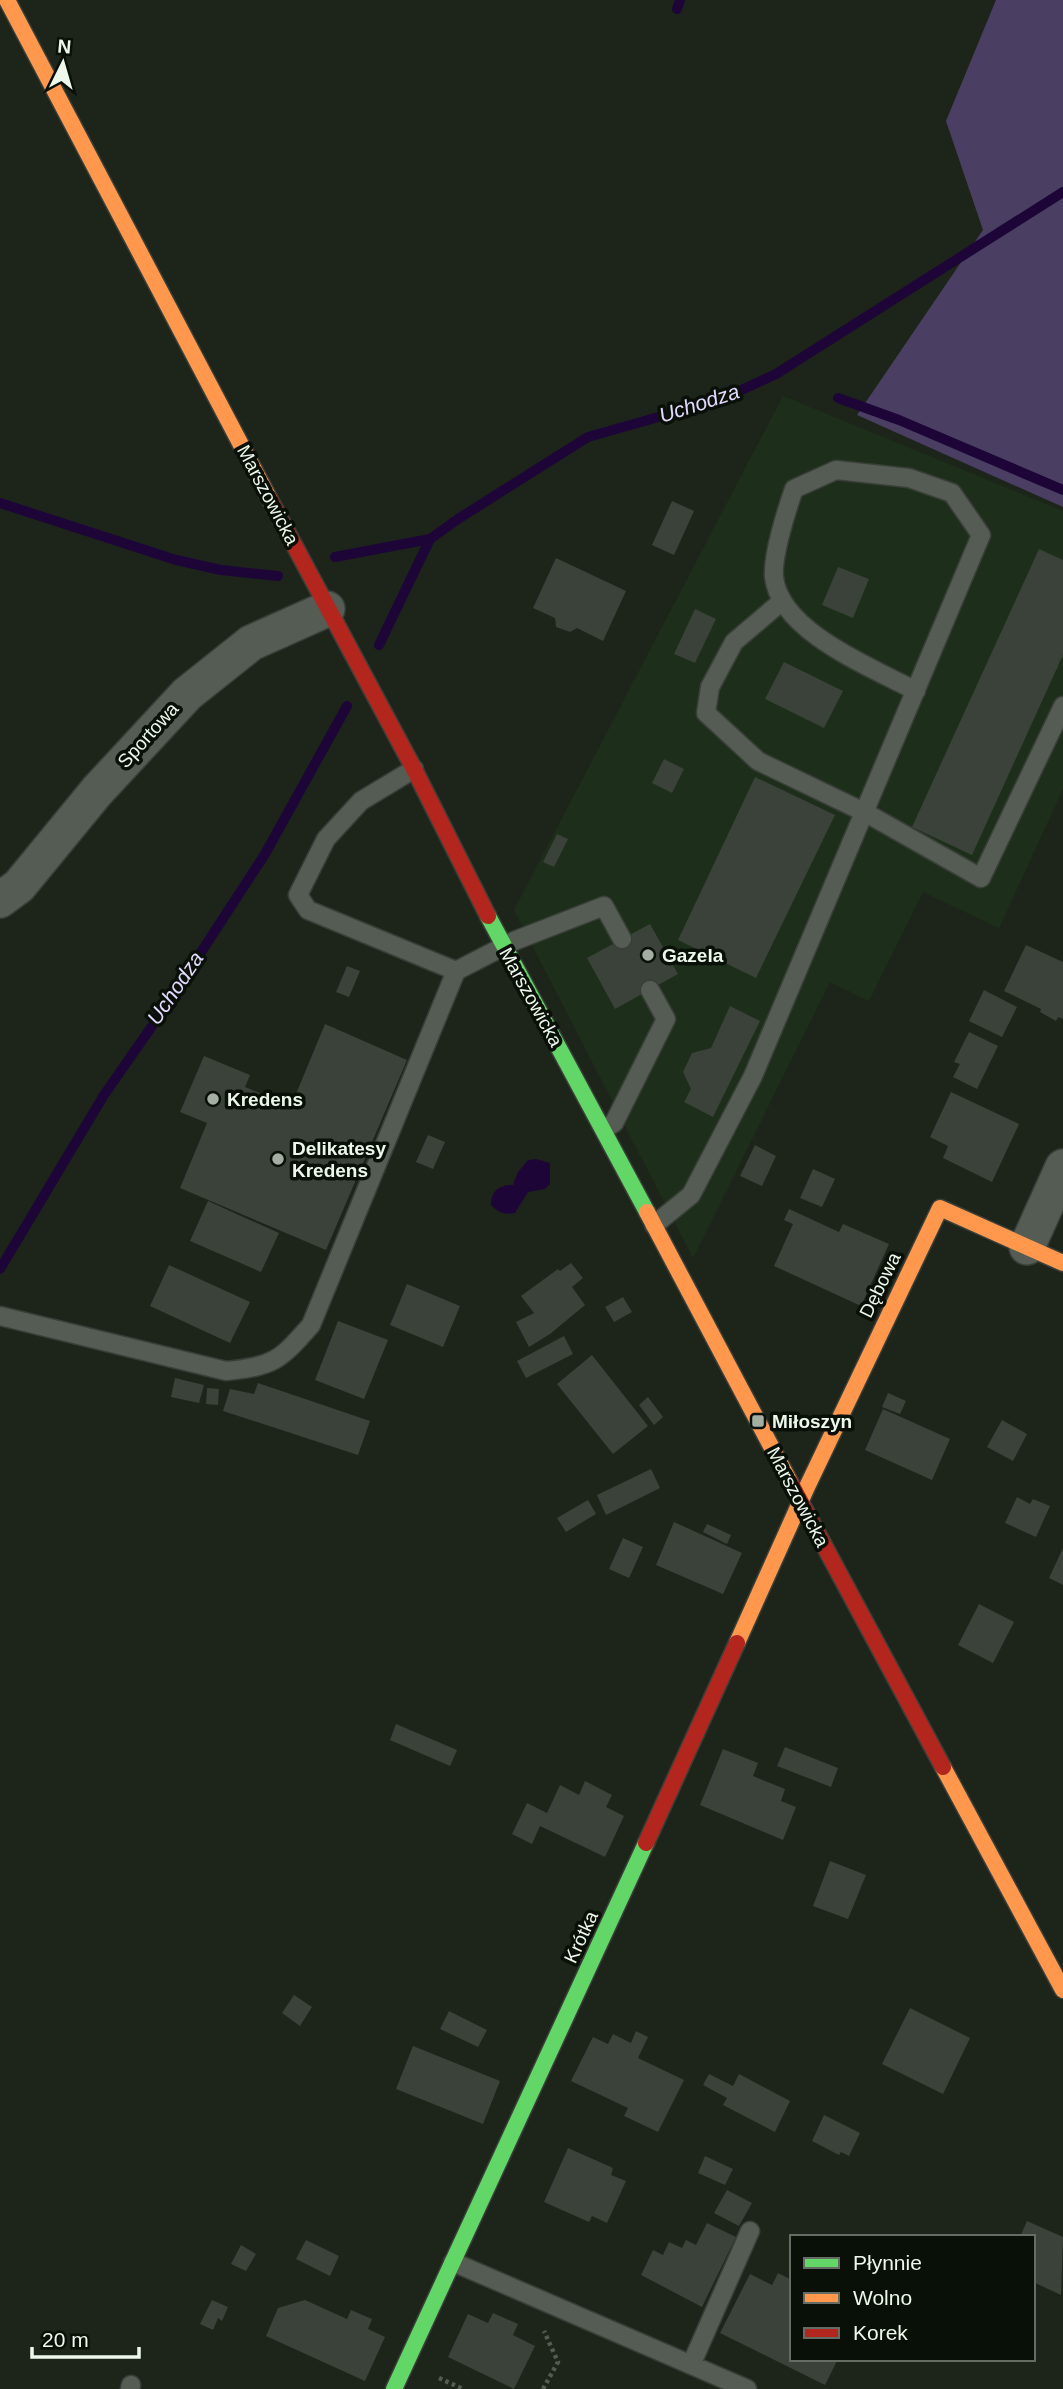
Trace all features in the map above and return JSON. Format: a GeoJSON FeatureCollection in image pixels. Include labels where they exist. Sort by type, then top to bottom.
{"type":"FeatureCollection","features":[{"type":"Feature","properties":{"kind":"street","name":"Marszowicka"},"geometry":{"type":"LineString","coordinates":[[8,0],[327,609],[414,769],[503,947],[604,1129],[1063,1990]]}},
{"type":"Feature","properties":{"kind":"street","name":"Sportowa"},"geometry":{"type":"LineString","coordinates":[[0,900],[19,886],[97,791],[187,694],[251,643],[327,609]]}},
{"type":"Feature","properties":{"kind":"street"},"geometry":{"type":"LineString","coordinates":[[1027,1247],[1063,1167]]}},
{"type":"Feature","properties":{"kind":"street","name":"Dębowa"},"geometry":{"type":"LineString","coordinates":[[801,1500],[940,1208],[1063,1263]]}},
{"type":"Feature","properties":{"kind":"street","name":"Krótka"},"geometry":{"type":"LineString","coordinates":[[394,2389],[599,1947],[801,1500]]}},
{"type":"Feature","properties":{"kind":"lane"},"geometry":{"type":"LineString","coordinates":[[653,1225],[691,1195],[754,1076],[866,813],[981,535],[952,494],[909,478],[836,470],[794,489],[783,519],[774,576],[781,603],[825,644],[916,691]]}},
{"type":"Feature","properties":{"kind":"lane"},"geometry":{"type":"LineString","coordinates":[[781,603],[734,642],[710,687],[706,713],[758,761],[866,813],[981,878],[1063,706]]}},
{"type":"Feature","properties":{"kind":"lane"},"geometry":{"type":"LineString","coordinates":[[414,769],[361,801],[326,839],[299,895],[308,910],[456,971]]}},
{"type":"Feature","properties":{"kind":"lane"},"geometry":{"type":"LineString","coordinates":[[0,1316],[226,1371],[256,1368],[282,1357],[312,1325],[456,971],[503,947],[604,906],[622,939]]}},
{"type":"Feature","properties":{"kind":"lane"},"geometry":{"type":"LineString","coordinates":[[604,1129],[614,1123],[666,1019],[650,990]]}},
{"type":"Feature","properties":{"kind":"lane"},"geometry":{"type":"LineString","coordinates":[[691,2365],[750,2231]]}},
{"type":"Feature","properties":{"kind":"lane"},"geometry":{"type":"LineString","coordinates":[[453,2262],[747,2389]]}},
{"type":"Feature","properties":{"kind":"path"},"geometry":{"type":"LineString","coordinates":[[536,2325],[544,2331],[558,2362],[542,2389]]}},
{"type":"Feature","properties":{"kind":"shaded area"},"geometry":{"type":"Polygon","coordinates":[[[996,0],[1063,0],[1063,507],[857,415],[983,230],[946,121],[996,0]]]}},
{"type":"Feature","properties":{"kind":"shaded area"},"geometry":{"type":"Polygon","coordinates":[[[783,396],[1063,511],[1063,789],[999,928],[923,892],[869,1001],[830,982],[693,1258],[514,910],[783,396]]]}},
{"type":"Feature","properties":{"kind":"shaded area"},"geometry":{"type":"Polygon","coordinates":[[[528,1160],[550,1163],[550,1184],[545,1189],[528,1192],[515,1213],[499,1212],[491,1205],[494,1193],[504,1186],[513,1185],[518,1172],[528,1160]]]}},
{"type":"Feature","properties":{"kind":"building"},"geometry":{"type":"Polygon","coordinates":[[[672,501],[694,511],[674,555],[652,545],[672,501]]]}},
{"type":"Feature","properties":{"kind":"building"},"geometry":{"type":"Polygon","coordinates":[[[1039,549],[1063,560],[1063,655],[972,855],[912,827],[1039,549]]]}},
{"type":"Feature","properties":{"kind":"building"},"geometry":{"type":"Polygon","coordinates":[[[556,558],[626,591],[603,641],[577,628],[570,632],[556,627],[555,618],[533,608],[556,558]]]}},
{"type":"Feature","properties":{"kind":"building"},"geometry":{"type":"Polygon","coordinates":[[[838,567],[869,579],[853,618],[822,605],[838,567]]]}},
{"type":"Feature","properties":{"kind":"building"},"geometry":{"type":"Polygon","coordinates":[[[695,609],[716,619],[695,663],[674,654],[695,609]]]}},
{"type":"Feature","properties":{"kind":"building"},"geometry":{"type":"Polygon","coordinates":[[[784,662],[843,691],[824,728],[765,699],[784,662]]]}},
{"type":"Feature","properties":{"kind":"building"},"geometry":{"type":"Polygon","coordinates":[[[664,759],[684,769],[672,793],[652,783],[664,759]]]}},
{"type":"Feature","properties":{"kind":"building"},"geometry":{"type":"Polygon","coordinates":[[[755,777],[835,815],[756,978],[678,940],[755,777]]]}},
{"type":"Feature","properties":{"kind":"building"},"geometry":{"type":"Polygon","coordinates":[[[557,834],[568,839],[554,867],[543,862],[557,834]]]}},
{"type":"Feature","properties":{"kind":"building"},"geometry":{"type":"Polygon","coordinates":[[[650,924],[678,974],[615,1009],[587,958],[650,924]]]}},
{"type":"Feature","properties":{"kind":"building"},"geometry":{"type":"Polygon","coordinates":[[[1026,945],[1063,962],[1063,1019],[1058,1017],[1056,1021],[1040,1012],[1041,1009],[1004,991],[1026,945]]]}},
{"type":"Feature","properties":{"kind":"building"},"geometry":{"type":"Polygon","coordinates":[[[347,966],[360,971],[349,997],[336,992],[347,966]]]}},
{"type":"Feature","properties":{"kind":"building"},"geometry":{"type":"Polygon","coordinates":[[[984,990],[1017,1007],[1002,1037],[969,1021],[984,990]]]}},
{"type":"Feature","properties":{"kind":"building"},"geometry":{"type":"Polygon","coordinates":[[[730,1006],[760,1021],[713,1117],[684,1102],[691,1089],[683,1072],[692,1053],[711,1048],[730,1006]]]}},
{"type":"Feature","properties":{"kind":"building","name":"Delikatesy Kredens"},"geometry":{"type":"Polygon","coordinates":[[[325,1024],[407,1060],[326,1250],[180,1188],[207,1123],[180,1112],[204,1056],[250,1075],[245,1087],[291,1106],[325,1024]]]}},
{"type":"Feature","properties":{"kind":"building"},"geometry":{"type":"Polygon","coordinates":[[[969,1032],[998,1046],[977,1089],[953,1077],[960,1064],[954,1062],[969,1032]]]}},
{"type":"Feature","properties":{"kind":"building"},"geometry":{"type":"Polygon","coordinates":[[[951,1092],[1019,1124],[992,1182],[943,1158],[948,1146],[930,1137],[951,1092]]]}},
{"type":"Feature","properties":{"kind":"building"},"geometry":{"type":"Polygon","coordinates":[[[428,1135],[445,1142],[433,1169],[416,1162],[428,1135]]]}},
{"type":"Feature","properties":{"kind":"building"},"geometry":{"type":"Polygon","coordinates":[[[755,1145],[776,1156],[762,1186],[740,1176],[755,1145]]]}},
{"type":"Feature","properties":{"kind":"building"},"geometry":{"type":"Polygon","coordinates":[[[813,1169],[835,1179],[822,1207],[800,1198],[813,1169]]]}},
{"type":"Feature","properties":{"kind":"building"},"geometry":{"type":"Polygon","coordinates":[[[208,1201],[279,1233],[261,1272],[190,1241],[208,1201]]]}},
{"type":"Feature","properties":{"kind":"building"},"geometry":{"type":"Polygon","coordinates":[[[789,1209],[839,1232],[843,1224],[889,1244],[861,1306],[774,1266],[793,1224],[784,1220],[789,1209]]]}},
{"type":"Feature","properties":{"kind":"building"},"geometry":{"type":"Polygon","coordinates":[[[571,1263],[583,1278],[572,1287],[585,1305],[550,1334],[529,1347],[516,1322],[534,1313],[521,1296],[558,1269],[560,1271],[571,1263]]]}},
{"type":"Feature","properties":{"kind":"building"},"geometry":{"type":"Polygon","coordinates":[[[169,1265],[250,1302],[230,1343],[150,1306],[169,1265]]]}},
{"type":"Feature","properties":{"kind":"building"},"geometry":{"type":"Polygon","coordinates":[[[407,1284],[460,1306],[443,1347],[390,1325],[407,1284]]]}},
{"type":"Feature","properties":{"kind":"building"},"geometry":{"type":"Polygon","coordinates":[[[623,1297],[632,1312],[614,1322],[605,1307],[623,1297]]]}},
{"type":"Feature","properties":{"kind":"building"},"geometry":{"type":"Polygon","coordinates":[[[338,1321],[388,1340],[364,1399],[315,1380],[338,1321]]]}},
{"type":"Feature","properties":{"kind":"building"},"geometry":{"type":"Polygon","coordinates":[[[564,1336],[573,1354],[526,1378],[517,1361],[564,1336]]]}},
{"type":"Feature","properties":{"kind":"building"},"geometry":{"type":"Polygon","coordinates":[[[592,1355],[648,1426],[613,1454],[557,1384],[592,1355]]]}},
{"type":"Feature","properties":{"kind":"building"},"geometry":{"type":"Polygon","coordinates":[[[175,1378],[204,1385],[199,1403],[171,1397],[175,1378]]]}},
{"type":"Feature","properties":{"kind":"building"},"geometry":{"type":"Polygon","coordinates":[[[258,1383],[370,1421],[358,1455],[223,1411],[230,1389],[254,1394],[258,1383]]]}},
{"type":"Feature","properties":{"kind":"building"},"geometry":{"type":"Polygon","coordinates":[[[207,1388],[219,1389],[218,1405],[206,1404],[207,1388]]]}},
{"type":"Feature","properties":{"kind":"building"},"geometry":{"type":"Polygon","coordinates":[[[888,1393],[906,1401],[900,1414],[882,1407],[888,1393]]]}},
{"type":"Feature","properties":{"kind":"building"},"geometry":{"type":"Polygon","coordinates":[[[648,1397],[663,1417],[654,1425],[639,1405],[648,1397]]]}},
{"type":"Feature","properties":{"kind":"building"},"geometry":{"type":"Polygon","coordinates":[[[883,1409],[950,1439],[932,1480],[865,1450],[883,1409]]]}},
{"type":"Feature","properties":{"kind":"building"},"geometry":{"type":"Polygon","coordinates":[[[1002,1420],[1027,1434],[1013,1461],[987,1447],[1002,1420]]]}},
{"type":"Feature","properties":{"kind":"building"},"geometry":{"type":"Polygon","coordinates":[[[651,1469],[660,1488],[606,1515],[597,1495],[651,1469]]]}},
{"type":"Feature","properties":{"kind":"building"},"geometry":{"type":"Polygon","coordinates":[[[1017,1497],[1030,1504],[1033,1499],[1050,1506],[1036,1537],[1005,1523],[1017,1497]]]}},
{"type":"Feature","properties":{"kind":"building"},"geometry":{"type":"Polygon","coordinates":[[[588,1500],[596,1514],[566,1532],[557,1518],[588,1500]]]}},
{"type":"Feature","properties":{"kind":"building"},"geometry":{"type":"Polygon","coordinates":[[[674,1522],[742,1553],[723,1594],[656,1565],[674,1522]]]}},
{"type":"Feature","properties":{"kind":"building"},"geometry":{"type":"Polygon","coordinates":[[[707,1524],[731,1535],[727,1544],[703,1532],[707,1524]]]}},
{"type":"Feature","properties":{"kind":"building"},"geometry":{"type":"Polygon","coordinates":[[[623,1538],[643,1547],[629,1578],[609,1569],[623,1538]]]}},
{"type":"Feature","properties":{"kind":"building"},"geometry":{"type":"Polygon","coordinates":[[[1063,1548],[1063,1585],[1049,1578],[1063,1548]]]}},
{"type":"Feature","properties":{"kind":"building"},"geometry":{"type":"Polygon","coordinates":[[[979,1604],[1014,1622],[993,1663],[958,1645],[979,1604]]]}},
{"type":"Feature","properties":{"kind":"building"},"geometry":{"type":"Polygon","coordinates":[[[396,1724],[457,1750],[450,1766],[390,1740],[396,1724]]]}},
{"type":"Feature","properties":{"kind":"building"},"geometry":{"type":"Polygon","coordinates":[[[785,1747],[838,1768],[831,1787],[777,1766],[785,1747]]]}},
{"type":"Feature","properties":{"kind":"building"},"geometry":{"type":"Polygon","coordinates":[[[723,1749],[758,1763],[753,1776],[785,1789],[781,1801],[796,1807],[783,1840],[700,1805],[723,1749]]]}},
{"type":"Feature","properties":{"kind":"building"},"geometry":{"type":"Polygon","coordinates":[[[585,1781],[612,1795],[606,1807],[624,1816],[605,1857],[540,1826],[532,1844],[512,1834],[527,1803],[547,1813],[560,1785],[579,1795],[585,1781]]]}},
{"type":"Feature","properties":{"kind":"building"},"geometry":{"type":"Polygon","coordinates":[[[830,1861],[866,1875],[848,1919],[813,1906],[830,1861]]]}},
{"type":"Feature","properties":{"kind":"building"},"geometry":{"type":"Polygon","coordinates":[[[294,1995],[312,2007],[300,2026],[282,2013],[294,1995]]]}},
{"type":"Feature","properties":{"kind":"building"},"geometry":{"type":"Polygon","coordinates":[[[910,2008],[970,2038],[943,2094],[882,2064],[910,2008]]]}},
{"type":"Feature","properties":{"kind":"building"},"geometry":{"type":"Polygon","coordinates":[[[449,2011],[487,2030],[478,2047],[440,2029],[449,2011]]]}},
{"type":"Feature","properties":{"kind":"building"},"geometry":{"type":"Polygon","coordinates":[[[636,2031],[648,2037],[638,2058],[684,2080],[658,2132],[624,2116],[628,2108],[571,2081],[593,2037],[608,2044],[613,2034],[631,2043],[636,2031]]]}},
{"type":"Feature","properties":{"kind":"building"},"geometry":{"type":"Polygon","coordinates":[[[413,2046],[500,2081],[483,2124],[396,2089],[413,2046]]]}},
{"type":"Feature","properties":{"kind":"building"},"geometry":{"type":"Polygon","coordinates":[[[709,2074],[733,2086],[739,2074],[790,2101],[775,2132],[723,2105],[727,2098],[703,2085],[709,2074]]]}},
{"type":"Feature","properties":{"kind":"building"},"geometry":{"type":"Polygon","coordinates":[[[824,2115],[860,2133],[849,2156],[841,2152],[839,2155],[812,2141],[824,2115]]]}},
{"type":"Feature","properties":{"kind":"building"},"geometry":{"type":"Polygon","coordinates":[[[568,2148],[613,2168],[611,2175],[626,2181],[607,2223],[592,2216],[589,2222],[544,2202],[568,2148]]]}},
{"type":"Feature","properties":{"kind":"building"},"geometry":{"type":"Polygon","coordinates":[[[705,2156],[733,2169],[725,2185],[698,2173],[705,2156]]]}},
{"type":"Feature","properties":{"kind":"building"},"geometry":{"type":"Polygon","coordinates":[[[727,2190],[752,2203],[739,2226],[714,2213],[727,2190]]]}},
{"type":"Feature","properties":{"kind":"building"},"geometry":{"type":"Polygon","coordinates":[[[1027,2221],[1063,2237],[1061,2295],[1035,2283],[1035,2235],[1021,2235],[1027,2221]]]}},
{"type":"Feature","properties":{"kind":"building"},"geometry":{"type":"Polygon","coordinates":[[[707,2223],[736,2237],[702,2307],[641,2275],[653,2250],[663,2255],[669,2242],[682,2248],[686,2240],[696,2245],[707,2223]]]}},
{"type":"Feature","properties":{"kind":"building"},"geometry":{"type":"Polygon","coordinates":[[[306,2240],[339,2256],[330,2276],[296,2259],[306,2240]]]}},
{"type":"Feature","properties":{"kind":"building"},"geometry":{"type":"Polygon","coordinates":[[[241,2245],[256,2254],[246,2271],[231,2264],[241,2245]]]}},
{"type":"Feature","properties":{"kind":"building"},"geometry":{"type":"Polygon","coordinates":[[[778,2273],[790,2279],[790,2361],[837,2361],[825,2385],[720,2333],[750,2274],[772,2285],[778,2273]]]}},
{"type":"Feature","properties":{"kind":"building"},"geometry":{"type":"Polygon","coordinates":[[[212,2300],[228,2307],[222,2321],[218,2318],[213,2330],[200,2324],[212,2300]]]}},
{"type":"Feature","properties":{"kind":"building"},"geometry":{"type":"Polygon","coordinates":[[[305,2300],[347,2319],[351,2310],[372,2319],[368,2329],[385,2337],[365,2381],[266,2336],[278,2308],[305,2300]]]}},
{"type":"Feature","properties":{"kind":"building"},"geometry":{"type":"Polygon","coordinates":[[[493,2313],[518,2324],[513,2335],[535,2346],[514,2389],[448,2357],[468,2314],[488,2323],[493,2313]]]}},
{"type":"Feature","properties":{"kind":"waterway"},"geometry":{"type":"LineString","coordinates":[[677,9],[680,0]]}},
{"type":"Feature","properties":{"kind":"waterway","name":"Uchodza"},"geometry":{"type":"LineString","coordinates":[[379,645],[430,539],[458,519],[588,437],[722,399],[776,374],[1063,192]]}},
{"type":"Feature","properties":{"kind":"waterway"},"geometry":{"type":"LineString","coordinates":[[838,398],[899,420],[1063,490]]}},
{"type":"Feature","properties":{"kind":"waterway"},"geometry":{"type":"LineString","coordinates":[[0,503],[176,560],[221,570],[278,576]]}},
{"type":"Feature","properties":{"kind":"waterway"},"geometry":{"type":"LineString","coordinates":[[335,557],[430,539]]}},
{"type":"Feature","properties":{"kind":"waterway","name":"Uchodza"},"geometry":{"type":"LineString","coordinates":[[0,1269],[104,1095],[166,1006],[265,854],[347,706]]}},
{"type":"Feature","properties":{"kind":"traffic: fast"},"geometry":{"type":"LineString","coordinates":[[488,916],[647,1212]]}},
{"type":"Feature","properties":{"kind":"traffic: fast"},"geometry":{"type":"LineString","coordinates":[[394,2389],[646,1843]]}},
{"type":"Feature","properties":{"kind":"traffic: slow"},"geometry":{"type":"LineString","coordinates":[[7,0],[269,498]]}},
{"type":"Feature","properties":{"kind":"traffic: slow"},"geometry":{"type":"LineString","coordinates":[[737,1643],[807,1487],[940,1208],[1063,1263]]}},
{"type":"Feature","properties":{"kind":"traffic: slow"},"geometry":{"type":"LineString","coordinates":[[647,1212],[790,1482]]}},
{"type":"Feature","properties":{"kind":"traffic: slow"},"geometry":{"type":"LineString","coordinates":[[943,1767],[1063,1990]]}},
{"type":"Feature","properties":{"kind":"traffic: jam"},"geometry":{"type":"LineString","coordinates":[[269,498],[414,769],[488,916]]}},
{"type":"Feature","properties":{"kind":"traffic: jam"},"geometry":{"type":"LineString","coordinates":[[790,1482],[943,1767]]}},
{"type":"Feature","properties":{"kind":"traffic: jam"},"geometry":{"type":"LineString","coordinates":[[646,1843],[737,1643]]}},
{"type":"Feature","properties":{"kind":"place","name":"Gazela"},"geometry":{"type":"Point","coordinates":[648,955]}},
{"type":"Feature","properties":{"kind":"place","name":"Kredens"},"geometry":{"type":"Point","coordinates":[213,1099]}},
{"type":"Feature","properties":{"kind":"place","name":"Delikatesy Kredens"},"geometry":{"type":"Point","coordinates":[278,1159]}},
{"type":"Feature","properties":{"kind":"place","name":"Miłoszyn"},"geometry":{"type":"Point","coordinates":[758,1421]}}]}
